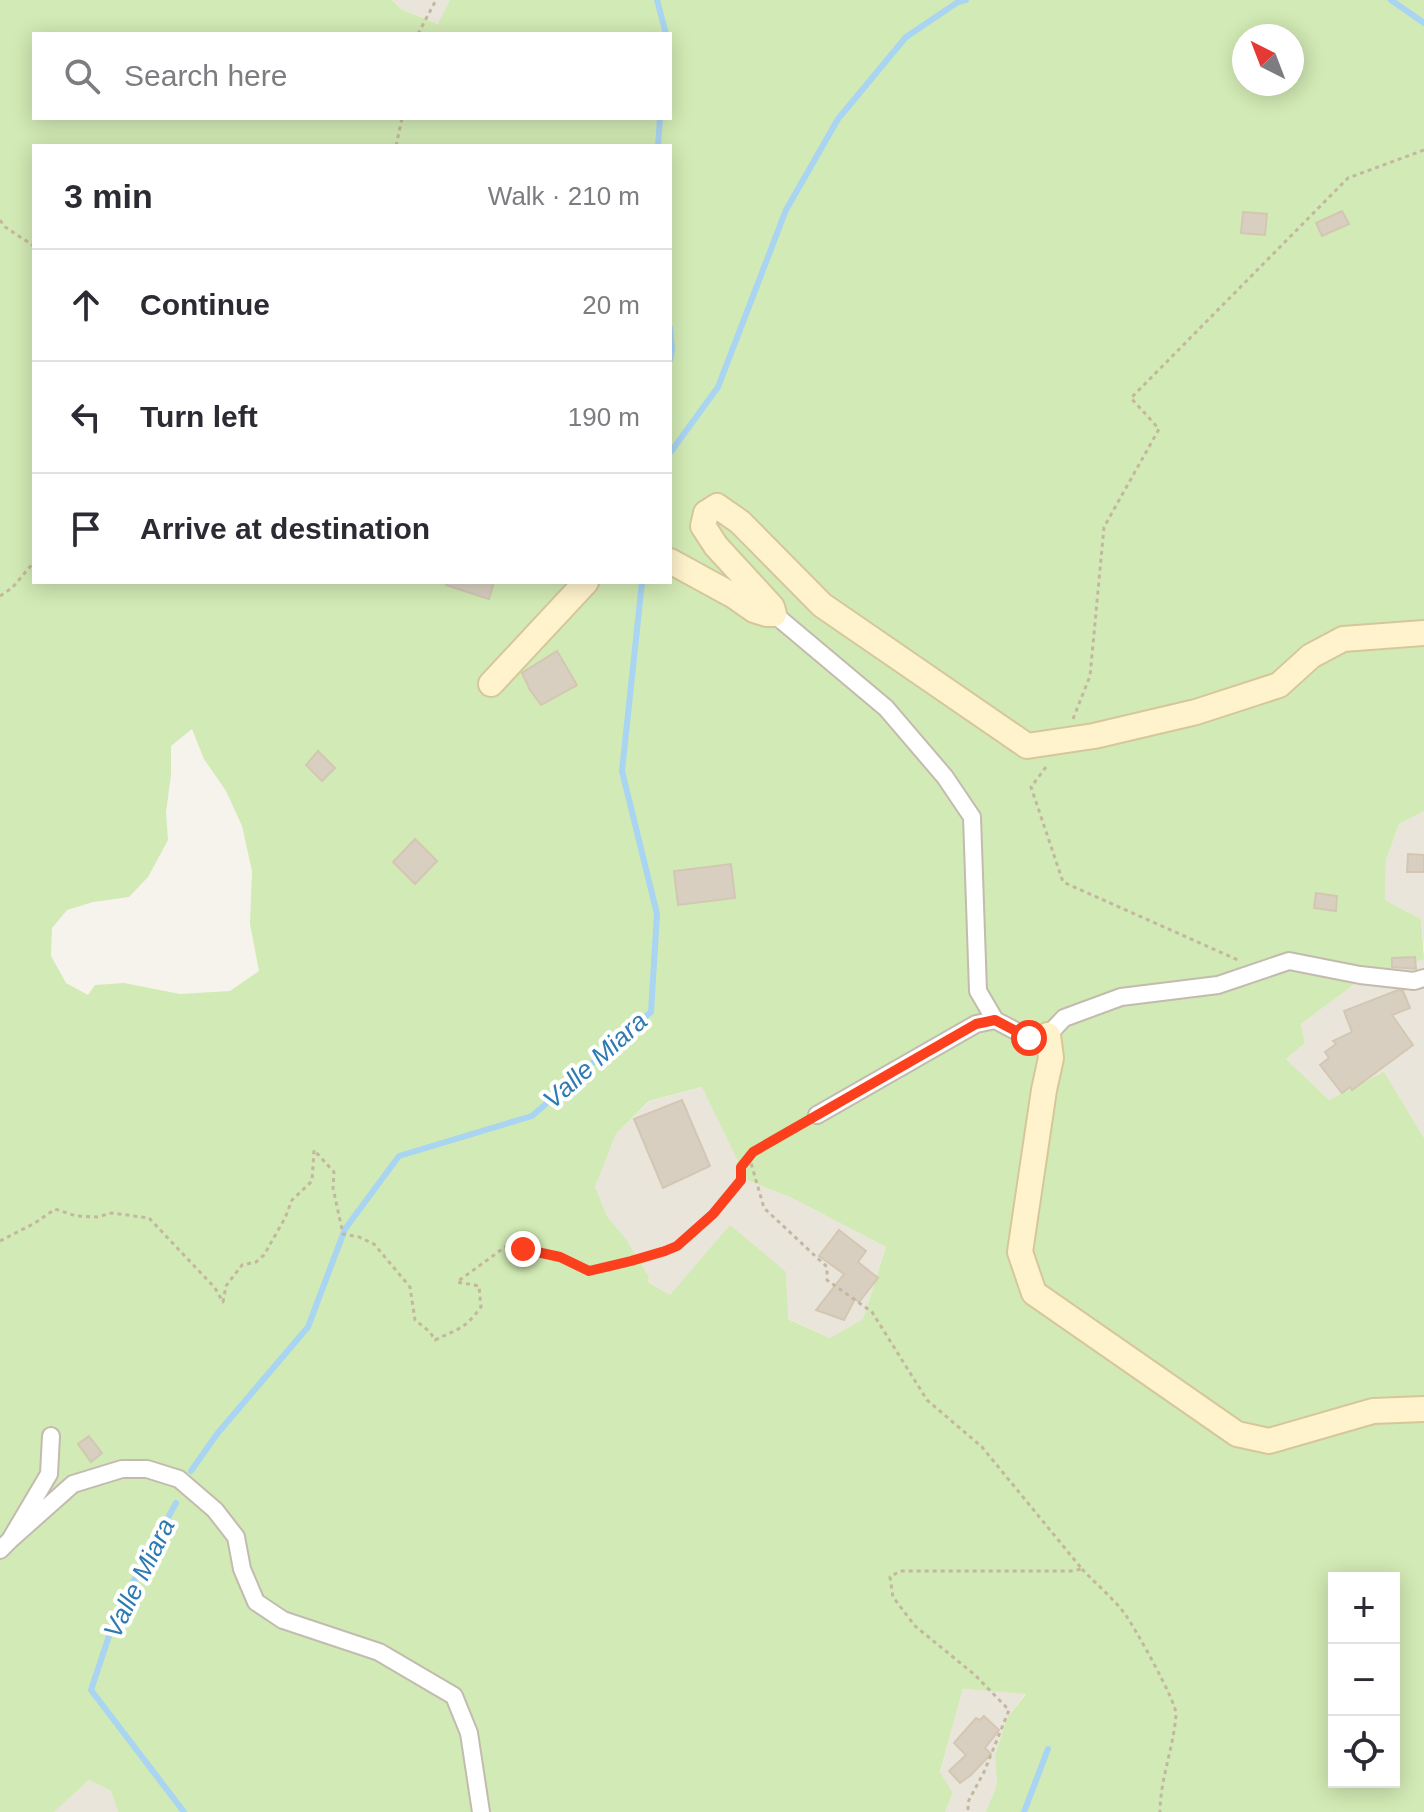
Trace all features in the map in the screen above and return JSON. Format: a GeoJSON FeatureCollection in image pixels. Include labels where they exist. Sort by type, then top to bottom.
{"type":"FeatureCollection","features":[{"type":"Feature","properties":{"kind":"street"},"geometry":{"type":"LineString","coordinates":[[1424,633],[1343,639],[1311,656],[1279,685],[1196,712],[1094,736],[1027,746],[822,605],[740,522],[717,506],[706,513],[703,526],[716,546],[772,607],[774,614],[886,708],[945,777],[972,817],[978,991],[995,1020],[1029,1038],[1048,1035],[1064,1018],[1121,997],[1218,985],[1289,961],[1360,975],[1414,981],[1424,978]]}},
{"type":"Feature","properties":{"kind":"street"},"geometry":{"type":"LineString","coordinates":[[672,562],[754,610],[774,614]]}},
{"type":"Feature","properties":{"kind":"street"},"geometry":{"type":"LineString","coordinates":[[491,684],[584,584]]}},
{"type":"Feature","properties":{"kind":"street"},"geometry":{"type":"LineString","coordinates":[[817,1115],[976,1024],[995,1020]]}},
{"type":"Feature","properties":{"kind":"street"},"geometry":{"type":"LineString","coordinates":[[1048,1035],[1051,1058],[1020,1252],[1034,1293],[1237,1434],[1269,1441],[1373,1411],[1424,1409]]}},
{"type":"Feature","properties":{"kind":"street"},"geometry":{"type":"LineString","coordinates":[[5,1545],[49,1474],[51,1436]]}},
{"type":"Feature","properties":{"kind":"street"},"geometry":{"type":"LineString","coordinates":[[5,1545],[73,1484],[122,1469],[147,1469],[179,1479],[215,1510],[236,1537],[242,1569],[256,1602],[283,1620],[379,1652],[454,1696],[469,1733],[481,1812]]}},
{"type":"Feature","properties":{"kind":"path"},"geometry":{"type":"LineString","coordinates":[[419,32],[436,0]]}},
{"type":"Feature","properties":{"kind":"path"},"geometry":{"type":"LineString","coordinates":[[396,144],[402,120]]}},
{"type":"Feature","properties":{"kind":"path"},"geometry":{"type":"LineString","coordinates":[[1261,970],[1063,882],[1031,787],[1064,741],[1090,676],[1104,527],[1159,429],[1131,398],[1348,178],[1424,150]]}},
{"type":"Feature","properties":{"kind":"path"},"geometry":{"type":"LineString","coordinates":[[0,220],[5,227],[32,245]]}},
{"type":"Feature","properties":{"kind":"path"},"geometry":{"type":"LineString","coordinates":[[0,231],[5,227]]}},
{"type":"Feature","properties":{"kind":"path"},"geometry":{"type":"LineString","coordinates":[[0,596],[12,588],[32,564]]}},
{"type":"Feature","properties":{"kind":"path"},"geometry":{"type":"LineString","coordinates":[[0,1241],[55,1209],[76,1216],[97,1217],[112,1213],[149,1218],[215,1288],[223,1302],[226,1286],[242,1265],[256,1262],[264,1255],[292,1200],[312,1181],[314,1150],[334,1172],[333,1188],[343,1234],[374,1244],[410,1287],[415,1320],[435,1340],[459,1331],[472,1320],[481,1307],[479,1286],[457,1282],[505,1247],[560,1257],[589,1271],[677,1246],[713,1214],[741,1180],[741,1167],[748,1155],[817,1115]]}},
{"type":"Feature","properties":{"kind":"path"},"geometry":{"type":"LineString","coordinates":[[749,1157],[764,1208],[827,1267],[827,1280],[872,1312],[927,1400],[982,1447],[1082,1569],[1126,1615],[1176,1710],[1160,1793],[1160,1812]]}},
{"type":"Feature","properties":{"kind":"path"},"geometry":{"type":"LineString","coordinates":[[968,1812],[968,1802],[984,1772],[1009,1710],[975,1675],[915,1626],[893,1597],[890,1577],[900,1571],[1082,1569]]}},
{"type":"Feature","properties":{"kind":"shaded area"},"geometry":{"type":"Polygon","coordinates":[[[392,0],[450,0],[439,24],[401,9],[392,0]]]}},
{"type":"Feature","properties":{"kind":"shaded area"},"geometry":{"type":"Polygon","coordinates":[[[1424,811],[1424,948],[1421,919],[1385,900],[1386,860],[1399,824],[1424,811]]]}},
{"type":"Feature","properties":{"kind":"shaded area"},"geometry":{"type":"Polygon","coordinates":[[[1424,959],[1424,1138],[1384,1073],[1329,1100],[1286,1059],[1305,1043],[1301,1024],[1360,980],[1424,959]]]}},
{"type":"Feature","properties":{"kind":"shaded area"},"geometry":{"type":"Polygon","coordinates":[[[703,1087],[747,1180],[792,1198],[886,1247],[863,1319],[830,1338],[787,1318],[786,1272],[670,1295],[648,1282],[649,1277],[626,1239],[607,1216],[595,1187],[616,1134],[650,1101],[703,1087]]]}},
{"type":"Feature","properties":{"kind":"shaded area"},"geometry":{"type":"Polygon","coordinates":[[[963,1689],[1026,1693],[1007,1718],[995,1755],[997,1784],[986,1812],[945,1812],[953,1793],[940,1773],[963,1689]]]}},
{"type":"Feature","properties":{"kind":"shaded area"},"geometry":{"type":"Polygon","coordinates":[[[89,1780],[111,1791],[118,1812],[54,1812],[89,1780]]]}},
{"type":"Feature","properties":{"kind":"green space"},"geometry":{"type":"Polygon","coordinates":[[[0,0],[392,0],[401,9],[438,24],[450,0],[1424,0],[1424,811],[1399,824],[1386,860],[1385,900],[1421,919],[1424,959],[1360,980],[1301,1024],[1305,1043],[1286,1059],[1329,1100],[1384,1072],[1424,1138],[1424,1812],[986,1812],[997,1784],[995,1755],[1007,1718],[1026,1694],[963,1689],[940,1772],[953,1793],[945,1812],[118,1812],[111,1791],[89,1780],[54,1812],[0,1812],[0,0]],[[192,729],[171,746],[166,812],[168,840],[148,877],[129,897],[93,902],[67,910],[52,928],[51,956],[66,983],[88,995],[95,985],[124,983],[180,994],[230,991],[259,971],[250,924],[252,871],[242,826],[226,791],[204,759],[192,729]],[[702,1087],[649,1101],[616,1134],[595,1187],[607,1216],[626,1239],[649,1277],[648,1282],[670,1295],[730,1225],[786,1272],[788,1319],[830,1338],[863,1319],[886,1247],[792,1198],[747,1180],[702,1087]]]}},
{"type":"Feature","properties":{"kind":"building"},"geometry":{"type":"Polygon","coordinates":[[[1342,211],[1349,224],[1322,236],[1316,223],[1342,211]]]}},
{"type":"Feature","properties":{"kind":"building"},"geometry":{"type":"Polygon","coordinates":[[[1243,212],[1267,214],[1265,235],[1241,233],[1243,212]]]}},
{"type":"Feature","properties":{"kind":"building"},"geometry":{"type":"Polygon","coordinates":[[[446,584],[493,584],[489,599],[446,584]]]}},
{"type":"Feature","properties":{"kind":"building"},"geometry":{"type":"Polygon","coordinates":[[[557,651],[577,685],[541,705],[522,673],[557,651]]]}},
{"type":"Feature","properties":{"kind":"building"},"geometry":{"type":"Polygon","coordinates":[[[318,751],[335,768],[322,781],[306,765],[318,751]]]}},
{"type":"Feature","properties":{"kind":"building"},"geometry":{"type":"Polygon","coordinates":[[[415,839],[437,861],[415,884],[393,862],[415,839]]]}},
{"type":"Feature","properties":{"kind":"building"},"geometry":{"type":"Polygon","coordinates":[[[1408,854],[1424,855],[1424,872],[1407,872],[1408,854]]]}},
{"type":"Feature","properties":{"kind":"building"},"geometry":{"type":"Polygon","coordinates":[[[731,864],[735,898],[678,905],[674,871],[731,864]]]}},
{"type":"Feature","properties":{"kind":"building"},"geometry":{"type":"Polygon","coordinates":[[[1316,893],[1337,896],[1336,911],[1314,908],[1316,893]]]}},
{"type":"Feature","properties":{"kind":"building"},"geometry":{"type":"Polygon","coordinates":[[[1415,957],[1416,969],[1392,967],[1392,958],[1415,957]]]}},
{"type":"Feature","properties":{"kind":"building"},"geometry":{"type":"Polygon","coordinates":[[[1398,990],[1403,991],[1410,1008],[1392,1015],[1413,1045],[1352,1090],[1350,1087],[1342,1093],[1320,1065],[1329,1058],[1325,1052],[1336,1044],[1333,1041],[1352,1032],[1344,1011],[1398,990]]]}},
{"type":"Feature","properties":{"kind":"building"},"geometry":{"type":"Polygon","coordinates":[[[682,1100],[710,1166],[663,1188],[634,1119],[682,1100]]]}},
{"type":"Feature","properties":{"kind":"building"},"geometry":{"type":"Polygon","coordinates":[[[839,1230],[866,1251],[858,1262],[878,1278],[859,1302],[855,1299],[844,1320],[816,1310],[844,1274],[819,1256],[839,1230]]]}},
{"type":"Feature","properties":{"kind":"building"},"geometry":{"type":"Polygon","coordinates":[[[89,1436],[102,1453],[91,1462],[78,1444],[89,1436]]]}},
{"type":"Feature","properties":{"kind":"building"},"geometry":{"type":"Polygon","coordinates":[[[984,1716],[999,1730],[985,1748],[991,1754],[960,1783],[949,1771],[966,1755],[954,1743],[976,1718],[980,1720],[984,1716]]]}},
{"type":"Feature","properties":{"kind":"waterway","name":"Valle Miara"},"geometry":{"type":"LineString","coordinates":[[657,0],[665,32]]}},
{"type":"Feature","properties":{"kind":"waterway"},"geometry":{"type":"LineString","coordinates":[[672,450],[718,387],[786,210],[838,119],[906,37],[958,2],[966,0]]}},
{"type":"Feature","properties":{"kind":"waterway"},"geometry":{"type":"LineString","coordinates":[[1391,0],[1424,23]]}},
{"type":"Feature","properties":{"kind":"waterway","name":"Valle Miara"},"geometry":{"type":"LineString","coordinates":[[658,144],[660,120]]}},
{"type":"Feature","properties":{"kind":"waterway","name":"Valle Miara"},"geometry":{"type":"LineString","coordinates":[[191,1471],[217,1434],[308,1327],[345,1229],[399,1156],[532,1116],[651,1012],[657,914],[622,771],[642,584]]}},
{"type":"Feature","properties":{"kind":"waterway","name":"Valle Miara"},"geometry":{"type":"LineString","coordinates":[[176,1503],[117,1612],[91,1690],[184,1812]]}},
{"type":"Feature","properties":{"kind":"waterway"},"geometry":{"type":"LineString","coordinates":[[1024,1812],[1048,1749]]}},
{"type":"Feature","properties":{"kind":"route"},"geometry":{"type":"LineString","coordinates":[[523,1249],[560,1257],[589,1271],[651,1256],[677,1246],[730,1195],[741,1180],[741,1167],[753,1152],[976,1024],[995,1020],[1029,1038]]}}]}
